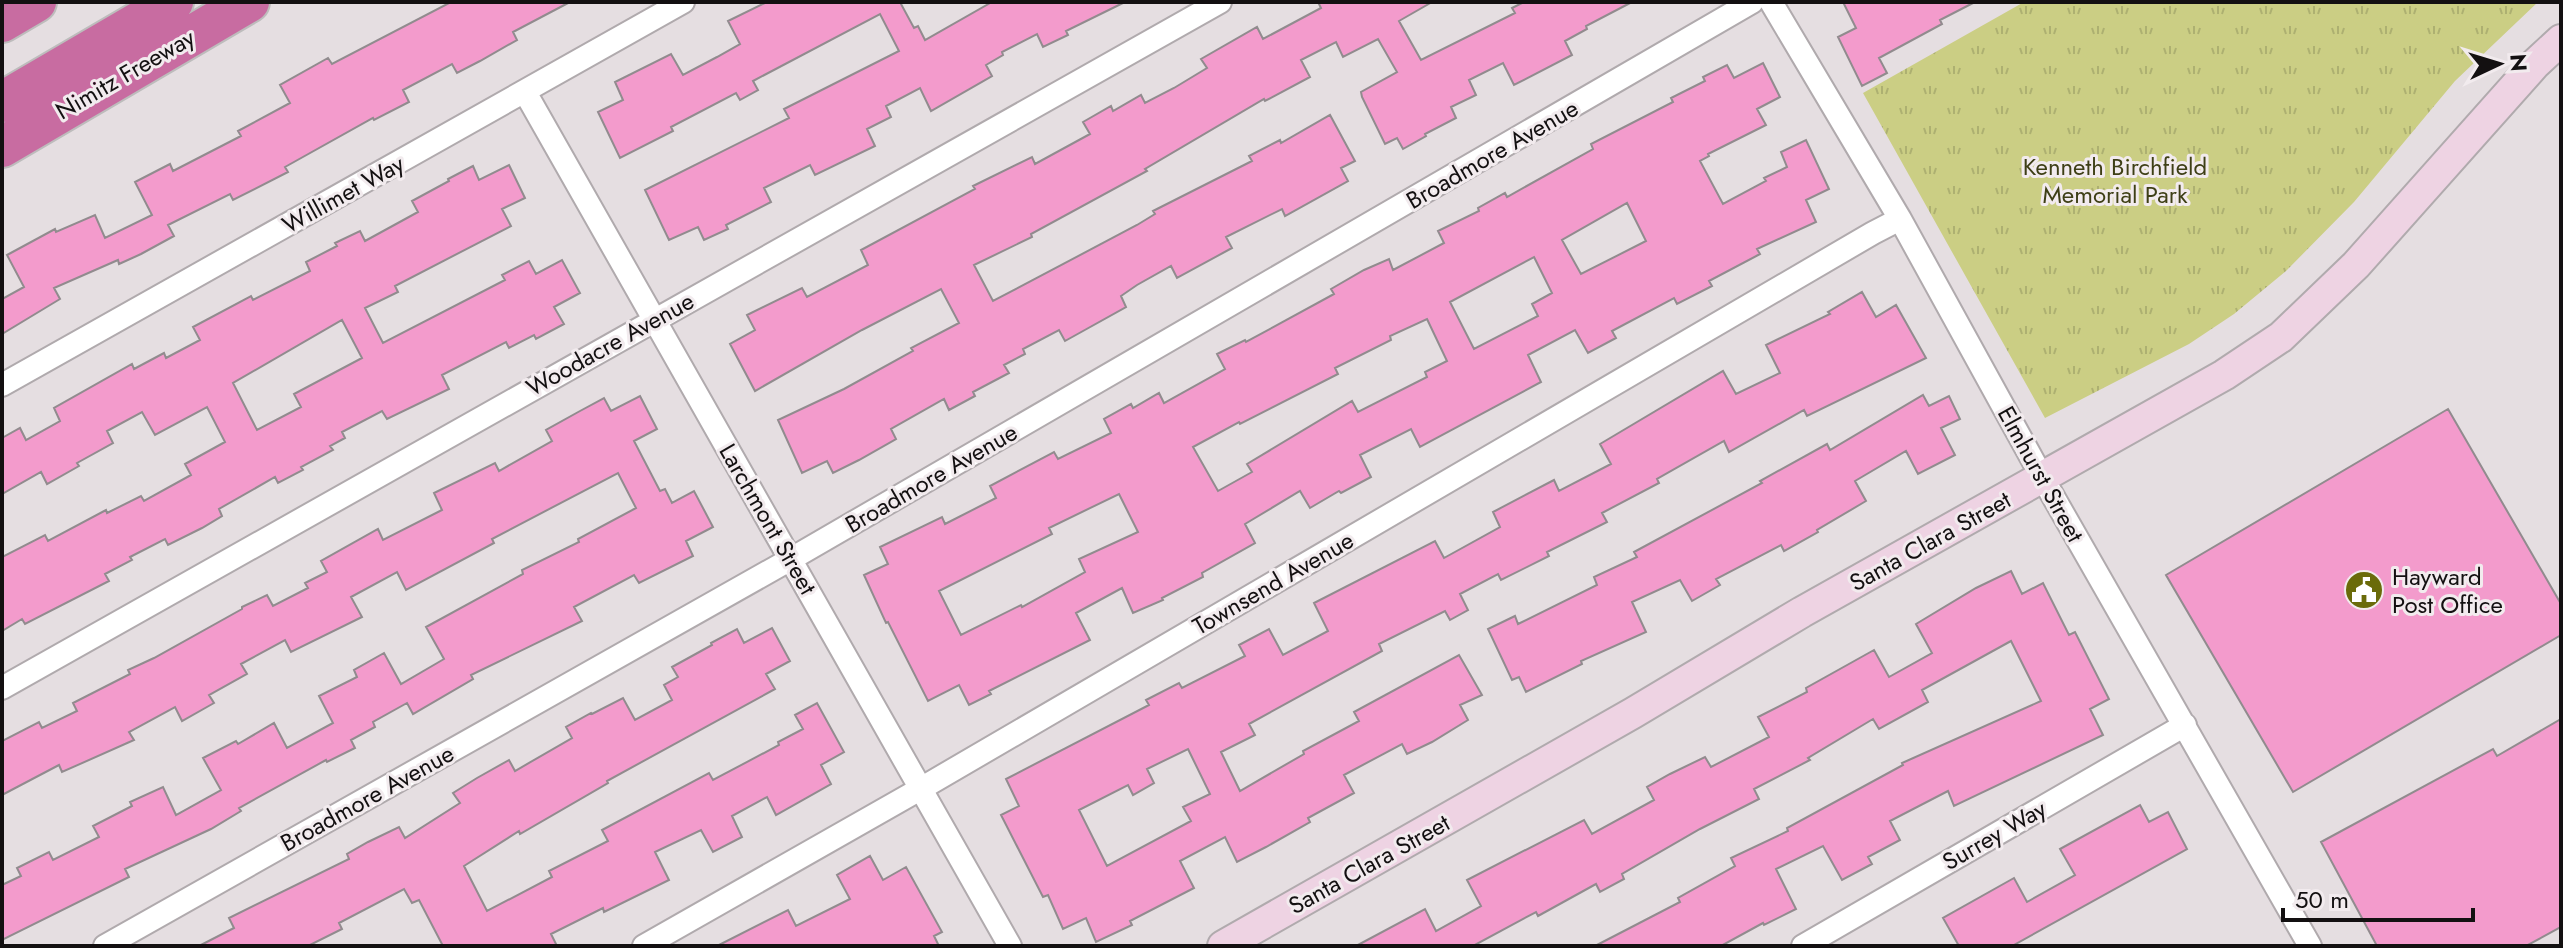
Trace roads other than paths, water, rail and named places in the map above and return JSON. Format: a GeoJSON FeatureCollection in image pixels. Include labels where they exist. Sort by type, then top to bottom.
{"type":"FeatureCollection","features":[{"type":"Feature","properties":{"kind":"highway"},"geometry":{"type":"LineString","coordinates":[[2,22],[36,2]]}},
{"type":"Feature","properties":{"kind":"highway"},"geometry":{"type":"LineString","coordinates":[[2,73],[123,2]]}},
{"type":"Feature","properties":{"kind":"highway"},"geometry":{"type":"LineString","coordinates":[[2,102],[173,2]]}},
{"type":"Feature","properties":{"kind":"highway","name":"Nimitz Freeway"},"geometry":{"type":"LineString","coordinates":[[2,147],[249,2]]}},
{"type":"Feature","properties":{"kind":"main road","name":"Santa Clara Street"},"geometry":{"type":"LineString","coordinates":[[1223,946],[1619,721],[1802,612],[2224,375],[2281,337],[2356,265],[2535,64],[2561,40]]}},
{"type":"Feature","properties":{"kind":"street","name":"Willimet Way"},"geometry":{"type":"LineString","coordinates":[[2,385],[683,2]]}},
{"type":"Feature","properties":{"kind":"street","name":"Woodacre Avenue"},"geometry":{"type":"LineString","coordinates":[[2,688],[1220,2]]}},
{"type":"Feature","properties":{"kind":"street","name":"Broadmore Avenue"},"geometry":{"type":"LineString","coordinates":[[105,946],[791,559],[1752,2]]}},
{"type":"Feature","properties":{"kind":"street","name":"Elmhurst Street"},"geometry":{"type":"LineString","coordinates":[[1771,2],[1900,219],[2042,477],[2310,946]]}},
{"type":"Feature","properties":{"kind":"street","name":"Larchmont Street"},"geometry":{"type":"LineString","coordinates":[[525,92],[1010,946]]}},
{"type":"Feature","properties":{"kind":"street","name":"Townsend Avenue"},"geometry":{"type":"LineString","coordinates":[[644,946],[922,788],[1900,219]]}},
{"type":"Feature","properties":{"kind":"street","name":"Surrey Way"},"geometry":{"type":"LineString","coordinates":[[1803,946],[2185,725]]}},
{"type":"Feature","properties":{"kind":"place","name":"Hayward Post Office"},"geometry":{"type":"Point","coordinates":[2364,590]}},
{"type":"Feature","properties":{"kind":"park label","name":"Kenneth Birchfield Memorial Park"},"geometry":{"type":"Point","coordinates":[2115,180]}}]}
